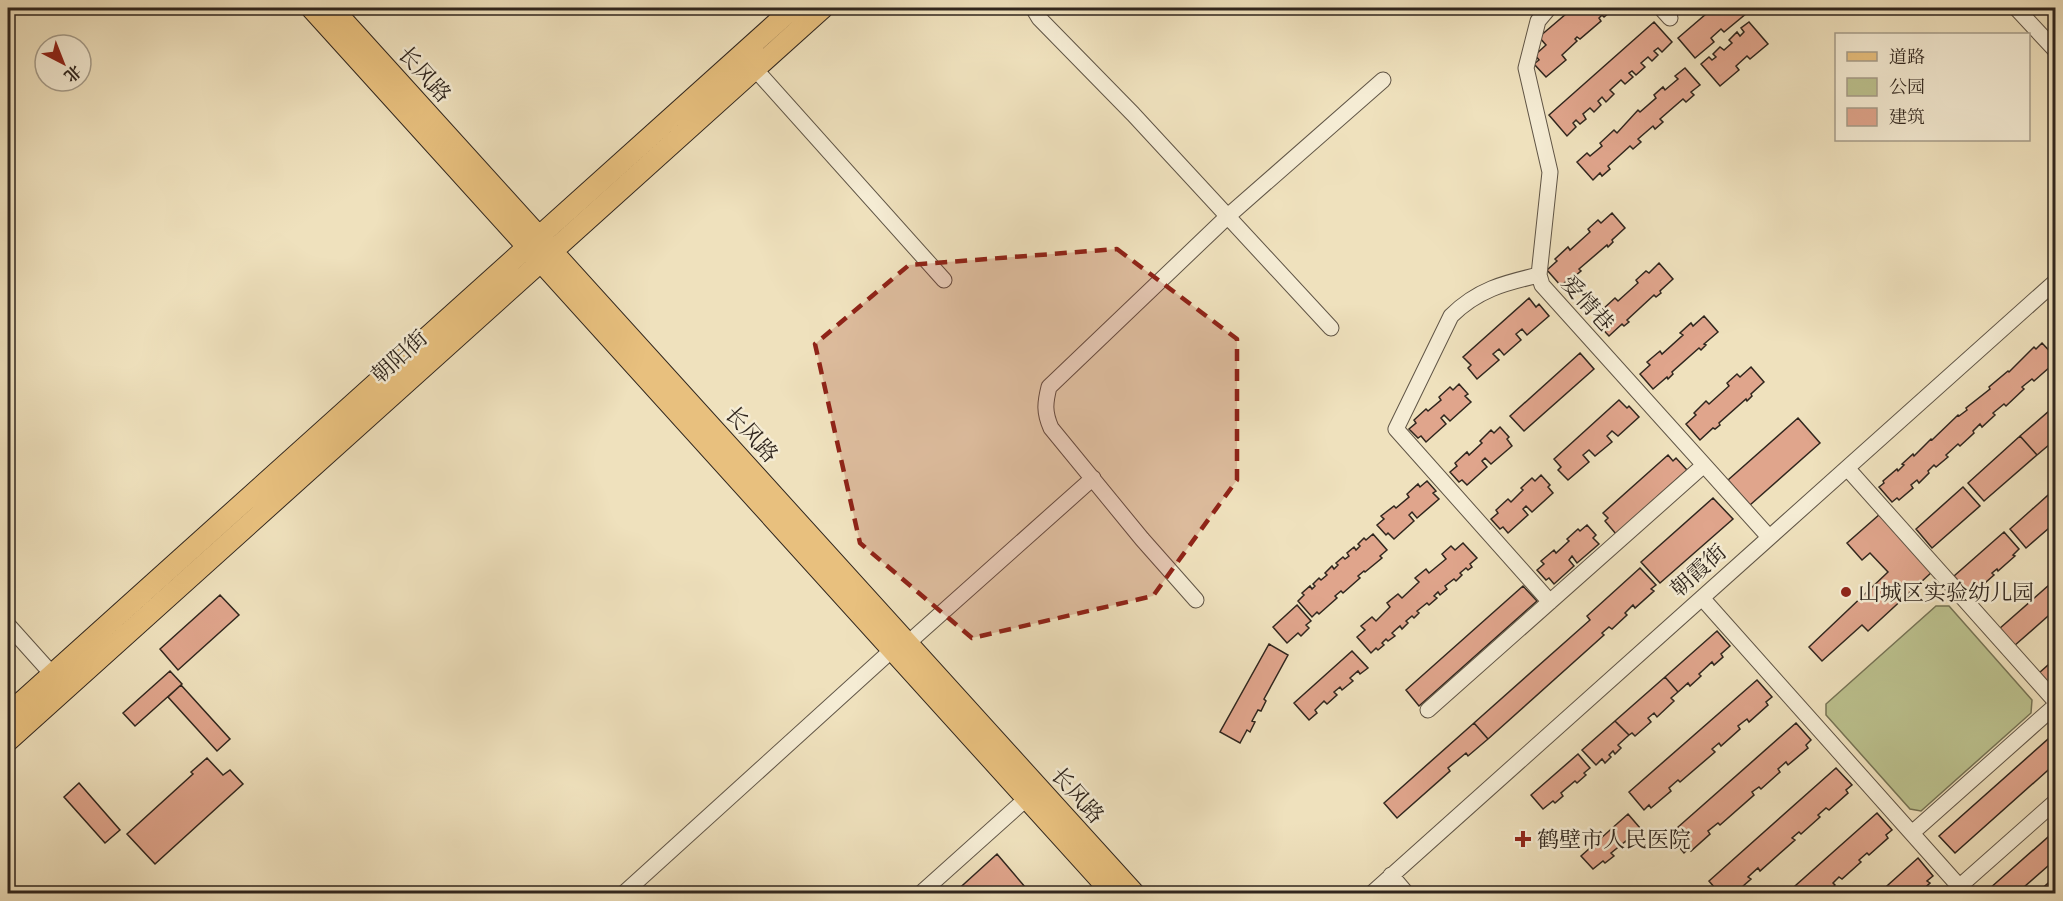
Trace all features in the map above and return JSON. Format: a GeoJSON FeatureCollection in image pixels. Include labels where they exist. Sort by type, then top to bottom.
{"type":"FeatureCollection","features":[{"type":"Feature","properties":{"kind":"main road","name":"长风路"},"geometry":{"type":"LineString","coordinates":[[311,8],[547,256],[900,646],[1135,894]]}},
{"type":"Feature","properties":{"kind":"main road","name":"长风路"},"geometry":{"type":"LineString","coordinates":[[332,8],[533,241]]}},
{"type":"Feature","properties":{"kind":"main road","name":"朝阳街"},"geometry":{"type":"LineString","coordinates":[[8,714],[793,8]]}},
{"type":"Feature","properties":{"kind":"main road","name":"朝阳街"},"geometry":{"type":"LineString","coordinates":[[8,741],[823,8]]}},
{"type":"Feature","properties":{"kind":"main road","name":"长风路"},"geometry":{"type":"LineString","coordinates":[[900,646],[1027,798],[1113,894]]}},
{"type":"Feature","properties":{"kind":"street"},"geometry":{"type":"LineString","coordinates":[[1033,8],[1039,18],[1133,114],[1331,328]]}},
{"type":"Feature","properties":{"kind":"street","name":"爱情巷"},"geometry":{"type":"LineString","coordinates":[[1549,8],[1538,21],[1526,69],[1550,172],[1539,275],[1542,285],[1769,537]]}},
{"type":"Feature","properties":{"kind":"street"},"geometry":{"type":"LineString","coordinates":[[2016,8],[2055,51]]}},
{"type":"Feature","properties":{"kind":"street"},"geometry":{"type":"LineString","coordinates":[[755,69],[944,280]]}},
{"type":"Feature","properties":{"kind":"street"},"geometry":{"type":"LineString","coordinates":[[1196,600],[1142,539],[1052,428],[1046,416],[1044,404],[1049,387],[1228,216],[1383,80]]}},
{"type":"Feature","properties":{"kind":"street"},"geometry":{"type":"LineString","coordinates":[[1539,275],[1495,286],[1460,307],[1451,316],[1396,429],[1550,602]]}},
{"type":"Feature","properties":{"kind":"street","name":"朝霞街"},"geometry":{"type":"LineString","coordinates":[[1371,894],[2055,281]]}},
{"type":"Feature","properties":{"kind":"street"},"geometry":{"type":"LineString","coordinates":[[1428,710],[1704,465]]}},
{"type":"Feature","properties":{"kind":"street"},"geometry":{"type":"LineString","coordinates":[[1846,468],[2055,704],[1912,833]]}},
{"type":"Feature","properties":{"kind":"street"},"geometry":{"type":"LineString","coordinates":[[622,894],[900,646],[1093,478]]}},
{"type":"Feature","properties":{"kind":"street"},"geometry":{"type":"LineString","coordinates":[[1702,597],[1963,890],[2055,801]]}},
{"type":"Feature","properties":{"kind":"street"},"geometry":{"type":"LineString","coordinates":[[8,625],[52,674]]}},
{"type":"Feature","properties":{"kind":"street"},"geometry":{"type":"LineString","coordinates":[[920,894],[1027,798]]}},
{"type":"Feature","properties":{"kind":"street"},"geometry":{"type":"LineString","coordinates":[[1391,875],[1407,894]]}},
{"type":"Feature","properties":{"kind":"highlighted area"},"geometry":{"type":"Polygon","coordinates":[[[1117,249],[1237,339],[1237,480],[1153,596],[972,638],[860,543],[815,344],[909,265],[1117,249]]]}},
{"type":"Feature","properties":{"kind":"green space"},"geometry":{"type":"Polygon","coordinates":[[[1936,606],[1949,606],[2032,700],[2031,713],[1921,811],[1910,809],[1826,715],[1826,704],[1936,606]]]}},
{"type":"Feature","properties":{"kind":"building"},"geometry":{"type":"Polygon","coordinates":[[[1573,8],[1615,8],[1604,17],[1602,15],[1599,18],[1601,21],[1580,39],[1577,37],[1575,39],[1577,41],[1562,55],[1566,60],[1546,77],[1534,64],[1539,60],[1535,55],[1546,45],[1539,37],[1573,8]]]}},
{"type":"Feature","properties":{"kind":"building"},"geometry":{"type":"Polygon","coordinates":[[[1713,8],[1753,8],[1724,32],[1721,29],[1711,38],[1714,42],[1695,58],[1678,38],[1713,8]]]}},
{"type":"Feature","properties":{"kind":"building"},"geometry":{"type":"Polygon","coordinates":[[[1654,22],[1672,42],[1662,52],[1658,48],[1654,51],[1658,55],[1652,61],[1648,57],[1641,63],[1645,67],[1636,75],[1632,71],[1629,73],[1633,77],[1625,84],[1621,80],[1610,90],[1614,94],[1606,102],[1602,97],[1598,101],[1601,105],[1594,112],[1590,108],[1583,114],[1586,119],[1580,124],[1576,120],[1573,123],[1576,127],[1567,136],[1549,115],[1654,22]]]}},
{"type":"Feature","properties":{"kind":"building"},"geometry":{"type":"Polygon","coordinates":[[[1749,22],[1768,44],[1750,59],[1747,56],[1736,66],[1739,70],[1720,86],[1701,64],[1709,57],[1712,60],[1716,57],[1713,54],[1720,47],[1724,50],[1732,43],[1729,40],[1737,32],[1740,36],[1744,32],[1741,28],[1749,22]]]}},
{"type":"Feature","properties":{"kind":"building"},"geometry":{"type":"Polygon","coordinates":[[[1685,68],[1700,85],[1691,92],[1694,95],[1686,102],[1683,99],[1660,119],[1663,122],[1655,129],[1653,126],[1638,139],[1641,142],[1633,149],[1630,146],[1608,166],[1610,169],[1602,176],[1600,173],[1593,180],[1577,162],[1587,153],[1590,156],[1602,146],[1600,143],[1614,130],[1617,133],[1638,110],[1640,112],[1656,98],[1654,95],[1663,87],[1665,90],[1678,79],[1675,76],[1685,68]]]}},
{"type":"Feature","properties":{"kind":"building"},"geometry":{"type":"Polygon","coordinates":[[[1612,213],[1625,228],[1608,247],[1607,245],[1579,269],[1581,271],[1561,286],[1547,270],[1568,247],[1570,250],[1590,232],[1588,229],[1598,220],[1601,223],[1612,213]]]}},
{"type":"Feature","properties":{"kind":"building"},"geometry":{"type":"Polygon","coordinates":[[[1659,263],[1673,279],[1660,291],[1661,293],[1656,297],[1654,295],[1627,320],[1629,322],[1624,326],[1622,324],[1609,336],[1595,321],[1605,312],[1603,309],[1615,298],[1618,301],[1638,283],[1636,280],[1646,271],[1649,273],[1659,263]]]}},
{"type":"Feature","properties":{"kind":"building"},"geometry":{"type":"Polygon","coordinates":[[[1529,298],[1536,307],[1539,304],[1549,316],[1527,335],[1522,329],[1516,334],[1521,340],[1504,355],[1499,349],[1493,354],[1499,360],[1477,379],[1468,368],[1471,365],[1463,357],[1529,298]]]}},
{"type":"Feature","properties":{"kind":"building"},"geometry":{"type":"Polygon","coordinates":[[[1704,316],[1718,332],[1704,344],[1706,345],[1701,350],[1699,348],[1672,372],[1673,374],[1668,379],[1667,377],[1653,389],[1640,374],[1650,365],[1647,362],[1660,351],[1662,354],[1683,335],[1680,333],[1691,323],[1693,326],[1704,316]]]}},
{"type":"Feature","properties":{"kind":"building"},"geometry":{"type":"Polygon","coordinates":[[[2042,343],[2056,358],[2049,364],[2051,366],[2034,381],[2032,379],[2022,387],[2024,389],[2006,406],[2004,404],[1993,413],[1995,415],[1982,427],[1980,424],[1960,446],[1958,444],[1946,455],[1948,457],[1936,467],[1934,465],[1919,483],[1917,480],[1911,485],[1913,488],[1899,500],[1897,498],[1892,502],[1879,487],[1884,483],[1883,481],[1897,469],[1898,471],[1913,454],[1914,456],[2034,347],[2036,349],[2042,343]]]}},
{"type":"Feature","properties":{"kind":"building"},"geometry":{"type":"Polygon","coordinates":[[[1580,353],[1594,369],[1524,431],[1510,416],[1580,353]]]}},
{"type":"Feature","properties":{"kind":"building"},"geometry":{"type":"Polygon","coordinates":[[[1751,367],[1764,382],[1747,401],[1746,399],[1719,423],[1720,425],[1700,440],[1686,424],[1706,401],[1709,404],[1729,386],[1727,383],[1737,374],[1740,377],[1751,367]]]}},
{"type":"Feature","properties":{"kind":"building"},"geometry":{"type":"Polygon","coordinates":[[[1459,384],[1468,394],[1465,396],[1471,402],[1450,421],[1444,415],[1441,418],[1446,424],[1426,442],[1421,436],[1418,438],[1409,429],[1416,423],[1414,420],[1441,400],[1439,397],[1450,387],[1453,390],[1459,384]]]}},
{"type":"Feature","properties":{"kind":"building"},"geometry":{"type":"Polygon","coordinates":[[[1619,400],[1627,408],[1629,406],[1639,417],[1618,436],[1612,431],[1607,436],[1612,442],[1595,456],[1589,450],[1583,455],[1589,462],[1568,480],[1558,470],[1561,467],[1554,459],[1619,400]]]}},
{"type":"Feature","properties":{"kind":"building"},"geometry":{"type":"Polygon","coordinates":[[[2056,405],[2056,439],[2037,455],[2020,436],[2056,405]]]}},
{"type":"Feature","properties":{"kind":"building"},"geometry":{"type":"Polygon","coordinates":[[[1798,418],[1820,443],[1750,505],[1728,480],[1798,418]]]}},
{"type":"Feature","properties":{"kind":"building"},"geometry":{"type":"Polygon","coordinates":[[[1500,427],[1509,437],[1507,439],[1512,446],[1491,464],[1485,458],[1482,461],[1487,467],[1467,485],[1462,480],[1459,482],[1450,472],[1457,466],[1455,463],[1467,452],[1469,455],[1482,443],[1480,441],[1491,430],[1494,433],[1500,427]]]}},
{"type":"Feature","properties":{"kind":"building"},"geometry":{"type":"Polygon","coordinates":[[[2020,436],[2037,455],[1984,501],[1968,483],[2020,436]]]}},
{"type":"Feature","properties":{"kind":"building"},"geometry":{"type":"Polygon","coordinates":[[[1668,455],[1673,461],[1676,458],[1687,470],[1616,534],[1605,521],[1608,518],[1603,513],[1668,455]]]}},
{"type":"Feature","properties":{"kind":"building"},"geometry":{"type":"Polygon","coordinates":[[[1541,475],[1550,485],[1548,487],[1553,493],[1532,512],[1526,506],[1523,509],[1528,515],[1508,533],[1503,527],[1500,529],[1491,519],[1498,513],[1496,510],[1508,499],[1511,502],[1532,478],[1535,481],[1541,475]]]}},
{"type":"Feature","properties":{"kind":"building"},"geometry":{"type":"Polygon","coordinates":[[[1427,481],[1436,491],[1433,493],[1439,499],[1417,518],[1412,512],[1409,515],[1414,521],[1394,539],[1388,533],[1386,535],[1377,525],[1384,519],[1381,516],[1394,506],[1396,508],[1409,497],[1407,494],[1418,484],[1420,487],[1427,481]]]}},
{"type":"Feature","properties":{"kind":"building"},"geometry":{"type":"Polygon","coordinates":[[[1963,487],[1980,506],[1932,548],[1916,529],[1963,487]]]}},
{"type":"Feature","properties":{"kind":"building"},"geometry":{"type":"Polygon","coordinates":[[[2056,488],[2056,522],[2026,548],[2010,529],[2056,488]]]}},
{"type":"Feature","properties":{"kind":"building"},"geometry":{"type":"Polygon","coordinates":[[[1713,498],[1733,519],[1660,583],[1641,562],[1713,498]]]}},
{"type":"Feature","properties":{"kind":"building"},"geometry":{"type":"Polygon","coordinates":[[[1880,514],[1933,571],[1868,631],[1862,625],[1822,661],[1809,647],[1888,572],[1870,553],[1862,560],[1847,543],[1880,514]]]}},
{"type":"Feature","properties":{"kind":"building"},"geometry":{"type":"Polygon","coordinates":[[[1587,525],[1596,535],[1593,538],[1599,544],[1577,563],[1572,556],[1569,560],[1574,566],[1554,584],[1549,578],[1546,580],[1537,570],[1544,564],[1541,561],[1554,550],[1556,553],[1578,529],[1580,531],[1587,525]]]}},
{"type":"Feature","properties":{"kind":"building"},"geometry":{"type":"Polygon","coordinates":[[[2004,532],[2019,549],[2013,555],[2015,556],[1998,571],[1997,569],[1992,573],[1994,575],[1976,591],[1974,589],[1969,593],[1954,576],[2004,532]]]}},
{"type":"Feature","properties":{"kind":"building"},"geometry":{"type":"Polygon","coordinates":[[[1373,534],[1387,550],[1380,556],[1382,558],[1358,576],[1360,578],[1343,593],[1341,591],[1335,596],[1337,598],[1319,614],[1317,612],[1312,617],[1298,601],[1304,595],[1302,593],[1310,586],[1312,589],[1315,586],[1313,584],[1319,578],[1321,580],[1327,575],[1325,573],[1332,566],[1334,569],[1338,565],[1336,563],[1343,557],[1345,559],[1349,556],[1347,553],[1354,547],[1356,550],[1364,538],[1366,540],[1373,534]]]}},
{"type":"Feature","properties":{"kind":"building"},"geometry":{"type":"Polygon","coordinates":[[[1463,543],[1477,558],[1470,564],[1472,567],[1460,573],[1462,575],[1456,581],[1454,579],[1445,586],[1447,589],[1440,595],[1438,592],[1434,596],[1437,598],[1417,611],[1419,613],[1414,618],[1412,616],[1406,621],[1408,623],[1402,629],[1400,626],[1392,633],[1395,636],[1388,641],[1386,639],[1382,643],[1384,645],[1371,653],[1357,637],[1365,630],[1361,626],[1372,617],[1376,621],[1390,607],[1387,603],[1398,594],[1402,598],[1419,582],[1415,578],[1426,569],[1429,573],[1446,559],[1442,554],[1451,546],[1455,550],[1463,543]]]}},
{"type":"Feature","properties":{"kind":"building"},"geometry":{"type":"Polygon","coordinates":[[[1640,568],[1656,585],[1651,589],[1654,591],[1635,608],[1633,605],[1625,613],[1627,615],[1612,629],[1609,627],[1602,633],[1604,635],[1488,739],[1474,723],[1590,620],[1587,616],[1640,568]]]}},
{"type":"Feature","properties":{"kind":"building"},"geometry":{"type":"Polygon","coordinates":[[[2049,585],[2056,592],[2056,609],[2014,646],[1999,629],[2049,585]]]}},
{"type":"Feature","properties":{"kind":"building"},"geometry":{"type":"Polygon","coordinates":[[[1523,586],[1537,601],[1419,706],[1406,690],[1523,586]]]}},
{"type":"Feature","properties":{"kind":"building"},"geometry":{"type":"Polygon","coordinates":[[[220,595],[239,615],[178,670],[160,649],[220,595]]]}},
{"type":"Feature","properties":{"kind":"building"},"geometry":{"type":"Polygon","coordinates":[[[1297,605],[1311,621],[1306,625],[1309,628],[1301,636],[1298,633],[1287,643],[1273,627],[1297,605]]]}},
{"type":"Feature","properties":{"kind":"building"},"geometry":{"type":"Polygon","coordinates":[[[1717,631],[1730,646],[1721,654],[1723,657],[1714,665],[1712,662],[1690,686],[1688,683],[1678,692],[1665,677],[1717,631]]]}},
{"type":"Feature","properties":{"kind":"building"},"geometry":{"type":"Polygon","coordinates":[[[1269,644],[1288,655],[1264,699],[1266,701],[1261,711],[1258,710],[1252,721],[1255,722],[1250,732],[1247,730],[1240,743],[1220,732],[1269,644]]]}},
{"type":"Feature","properties":{"kind":"building"},"geometry":{"type":"Polygon","coordinates":[[[1352,651],[1368,668],[1360,674],[1358,671],[1350,678],[1353,681],[1342,690],[1340,687],[1334,692],[1337,695],[1327,704],[1324,701],[1315,710],[1317,713],[1309,720],[1294,703],[1352,651]]]}},
{"type":"Feature","properties":{"kind":"building"},"geometry":{"type":"Polygon","coordinates":[[[2056,658],[2056,687],[2053,689],[2039,673],[2056,658]]]}},
{"type":"Feature","properties":{"kind":"building"},"geometry":{"type":"Polygon","coordinates":[[[170,671],[182,684],[135,726],[123,713],[170,671]]]}},
{"type":"Feature","properties":{"kind":"building"},"geometry":{"type":"Polygon","coordinates":[[[1665,677],[1678,692],[1671,698],[1674,701],[1657,717],[1654,713],[1648,718],[1651,722],[1635,736],[1632,733],[1629,735],[1615,721],[1665,677]]]}},
{"type":"Feature","properties":{"kind":"building"},"geometry":{"type":"Polygon","coordinates":[[[1757,680],[1772,697],[1766,702],[1768,705],[1749,722],[1747,719],[1738,726],[1740,729],[1721,746],[1719,743],[1712,749],[1715,752],[1680,782],[1678,780],[1669,788],[1671,791],[1651,808],[1649,805],[1644,810],[1629,792],[1757,680]]]}},
{"type":"Feature","properties":{"kind":"building"},"geometry":{"type":"Polygon","coordinates":[[[181,685],[230,739],[217,751],[168,697],[181,685]]]}},
{"type":"Feature","properties":{"kind":"building"},"geometry":{"type":"Polygon","coordinates":[[[1615,721],[1629,735],[1618,745],[1621,748],[1615,754],[1613,751],[1605,763],[1602,759],[1596,765],[1582,750],[1615,721]]]}},
{"type":"Feature","properties":{"kind":"building"},"geometry":{"type":"Polygon","coordinates":[[[1474,723],[1488,739],[1468,756],[1466,753],[1448,768],[1450,771],[1397,818],[1384,803],[1474,723]]]}},
{"type":"Feature","properties":{"kind":"building"},"geometry":{"type":"Polygon","coordinates":[[[1796,723],[1811,740],[1806,745],[1808,748],[1788,765],[1786,762],[1778,769],[1780,772],[1761,789],[1759,787],[1752,792],[1754,795],[1720,825],[1718,823],[1708,831],[1710,834],[1691,851],[1689,848],[1684,853],[1669,835],[1796,723]]]}},
{"type":"Feature","properties":{"kind":"building"},"geometry":{"type":"Polygon","coordinates":[[[2056,732],[2056,763],[1955,853],[1939,836],[2056,732]]]}},
{"type":"Feature","properties":{"kind":"building"},"geometry":{"type":"Polygon","coordinates":[[[1578,754],[1590,768],[1584,773],[1586,775],[1561,793],[1563,796],[1555,803],[1553,801],[1543,809],[1531,795],[1578,754]]]}},
{"type":"Feature","properties":{"kind":"building"},"geometry":{"type":"Polygon","coordinates":[[[207,758],[223,775],[230,770],[243,784],[155,864],[127,834],[193,774],[191,772],[207,758]]]}},
{"type":"Feature","properties":{"kind":"building"},"geometry":{"type":"Polygon","coordinates":[[[1836,768],[1852,785],[1846,790],[1848,793],[1829,810],[1826,808],[1818,815],[1820,817],[1801,834],[1799,832],[1792,838],[1795,840],[1760,871],[1758,868],[1748,877],[1751,879],[1734,894],[1720,894],[1709,881],[1836,768]]]}},
{"type":"Feature","properties":{"kind":"building"},"geometry":{"type":"Polygon","coordinates":[[[79,783],[120,830],[105,843],[64,797],[79,783]]]}},
{"type":"Feature","properties":{"kind":"building"},"geometry":{"type":"Polygon","coordinates":[[[1877,813],[1892,830],[1886,835],[1888,838],[1869,855],[1867,853],[1859,860],[1861,862],[1842,879],[1839,877],[1826,894],[1786,894],[1877,813]]]}},
{"type":"Feature","properties":{"kind":"building"},"geometry":{"type":"Polygon","coordinates":[[[1628,814],[1640,828],[1634,833],[1636,836],[1611,853],[1614,856],[1605,863],[1603,861],[1593,869],[1581,856],[1628,814]]]}},
{"type":"Feature","properties":{"kind":"building"},"geometry":{"type":"Polygon","coordinates":[[[2056,830],[2056,859],[2016,894],[1993,894],[1989,889],[2056,830]]]}},
{"type":"Feature","properties":{"kind":"building"},"geometry":{"type":"Polygon","coordinates":[[[997,854],[1031,894],[953,894],[997,854]]]}},
{"type":"Feature","properties":{"kind":"building"},"geometry":{"type":"Polygon","coordinates":[[[1918,858],[1933,876],[1927,881],[1930,883],[1918,894],[1878,894],[1918,858]]]}},
{"type":"Feature","properties":{"kind":"building"},"geometry":{"type":"Polygon","coordinates":[[[2056,876],[2056,889],[2051,894],[2036,894],[2056,876]]]}},
{"type":"Feature","properties":{"kind":"place","name":"山城区实验幼儿园"},"geometry":{"type":"Point","coordinates":[1846,592]}},
{"type":"Feature","properties":{"kind":"place","name":"鹤壁市人民医院"},"geometry":{"type":"Point","coordinates":[1523,839]}}]}
